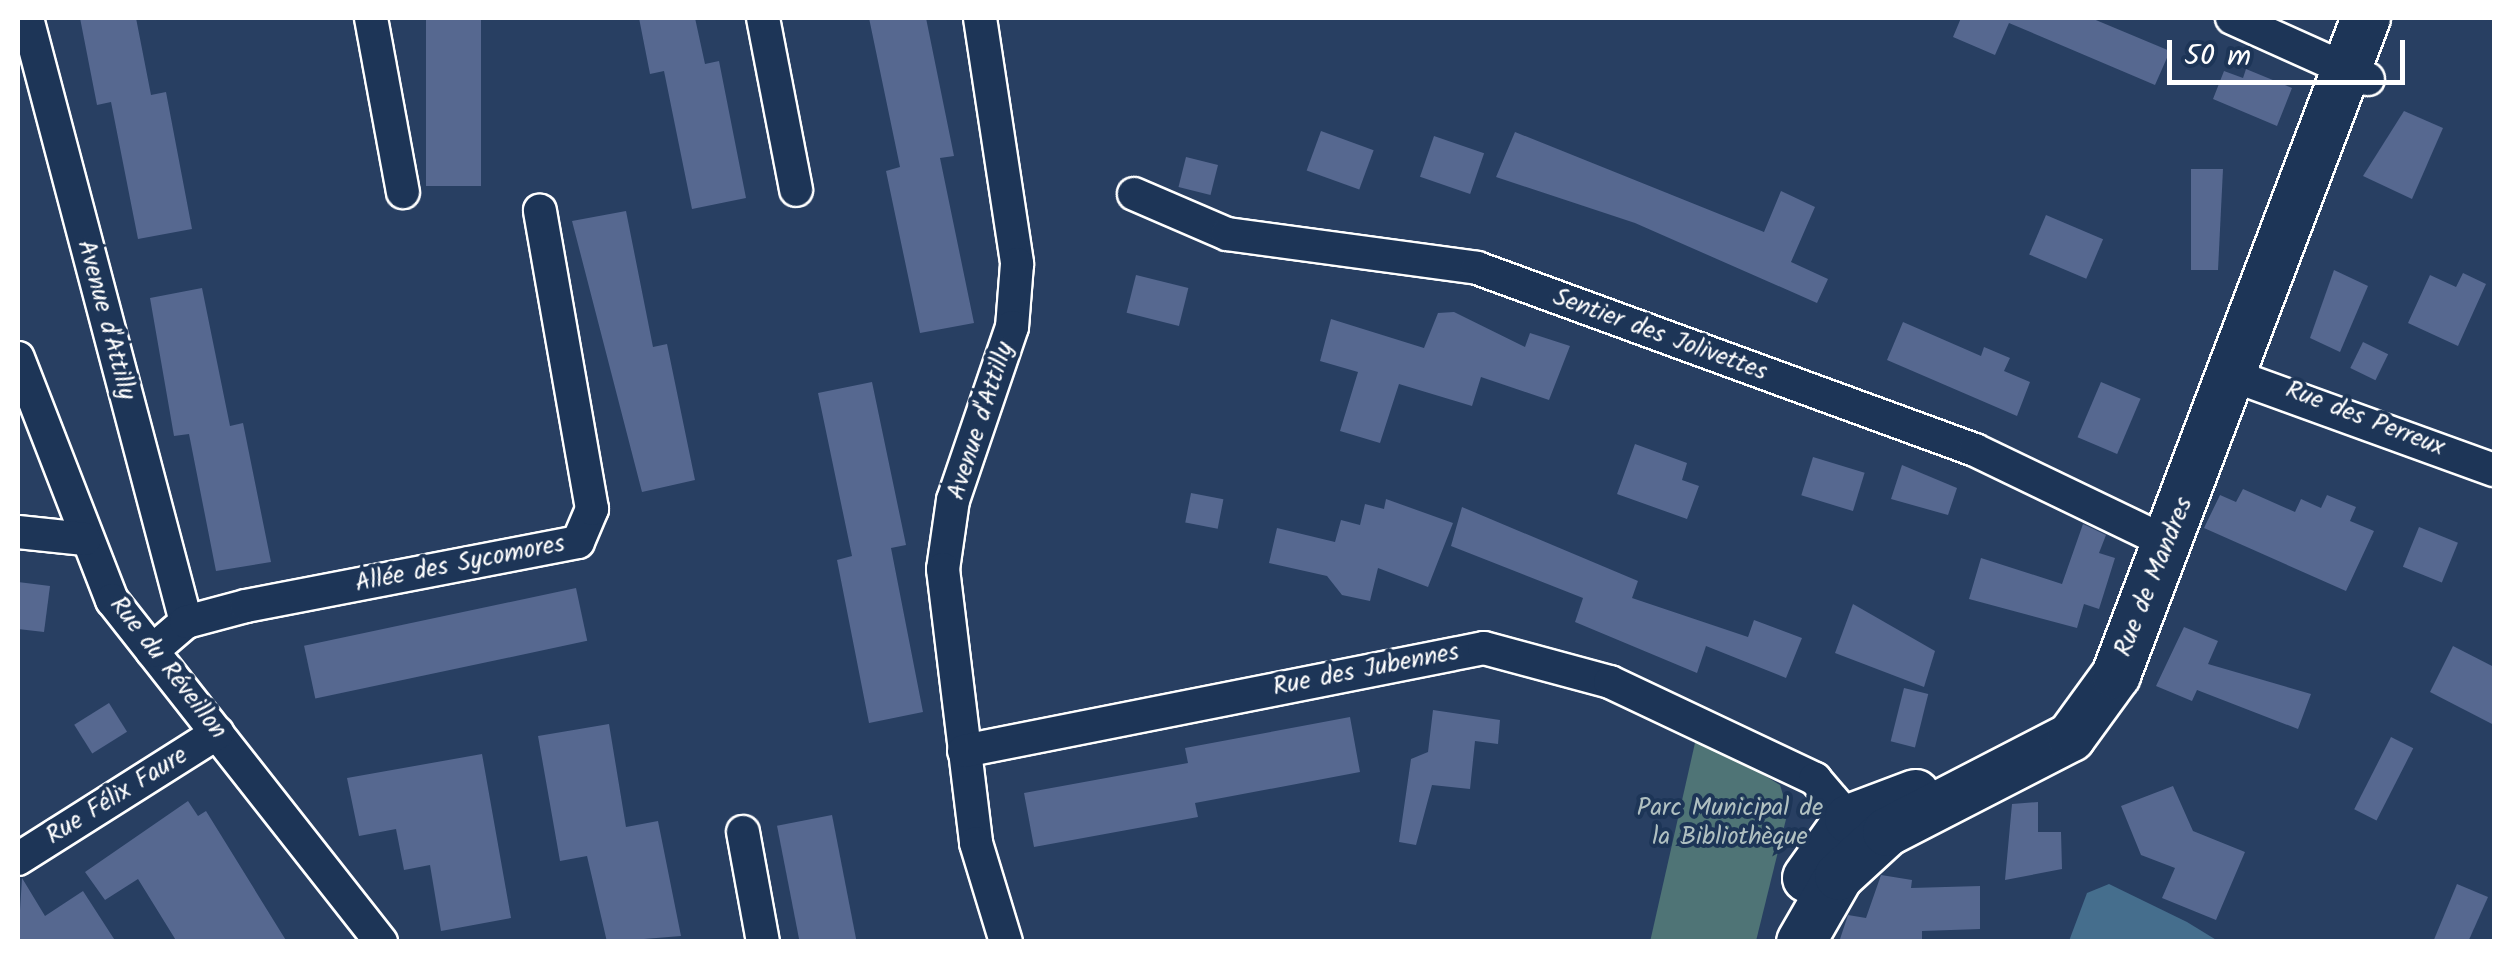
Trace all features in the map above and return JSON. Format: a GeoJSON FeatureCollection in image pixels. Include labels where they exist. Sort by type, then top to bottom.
{"type":"FeatureCollection","features":[{"type":"Feature","properties":{"kind":"street","name":"Avenue d'Attilly"},"geometry":{"type":"LineString","coordinates":[[27,18],[186,622]]}},
{"type":"Feature","properties":{"kind":"street"},"geometry":{"type":"LineString","coordinates":[[372,18],[403,192]]}},
{"type":"Feature","properties":{"kind":"street"},"geometry":{"type":"LineString","coordinates":[[763,18],[796,190]]}},
{"type":"Feature","properties":{"kind":"street","name":"Avenue d'Attilly"},"geometry":{"type":"LineString","coordinates":[[980,18],[1017,264],[1012,327],[953,500],[944,569],[976,842],[1006,942]]}},
{"type":"Feature","properties":{"kind":"street"},"geometry":{"type":"LineString","coordinates":[[2232,18],[2357,76]]}},
{"type":"Feature","properties":{"kind":"street","name":"Rue de Mandres"},"geometry":{"type":"LineString","coordinates":[[2357,76],[2366,18]]}},
{"type":"Feature","properties":{"kind":"street","name":"Rue de Mandres"},"geometry":{"type":"LineString","coordinates":[[1801,942],[1840,876],[1887,832],[2072,737],[2116,675],[2357,76],[2391,18]]}},
{"type":"Feature","properties":{"kind":"street","name":"Sentier des Jolivettes"},"geometry":{"type":"LineString","coordinates":[[1134,194],[1227,234],[1477,268],[1975,450],[2168,542]]}},
{"type":"Feature","properties":{"kind":"street","name":"Allée des Sycomores"},"geometry":{"type":"LineString","coordinates":[[186,622],[578,542],[592,508],[540,210]]}},
{"type":"Feature","properties":{"kind":"street","name":"Rue du Réveillon"},"geometry":{"type":"LineString","coordinates":[[18,358],[84,538],[112,600],[381,942]]}},
{"type":"Feature","properties":{"kind":"street","name":"Rue des Perreux"},"geometry":{"type":"LineString","coordinates":[[2240,360],[2494,470]]}},
{"type":"Feature","properties":{"kind":"street"},"geometry":{"type":"LineString","coordinates":[[18,532],[84,538]]}},
{"type":"Feature","properties":{"kind":"street"},"geometry":{"type":"LineString","coordinates":[[152,651],[186,622]]}},
{"type":"Feature","properties":{"kind":"street","name":"Rue des Jubennes"},"geometry":{"type":"LineString","coordinates":[[964,751],[1484,648],[1610,682],[1816,779],[1849,819]]}},
{"type":"Feature","properties":{"kind":"street","name":"Rue Félix Faure"},"geometry":{"type":"LineString","coordinates":[[18,859],[217,733]]}},
{"type":"Feature","properties":{"kind":"street","name":"Rue de Mandres"},"geometry":{"type":"LineString","coordinates":[[1849,819],[2011,771]]}},
{"type":"Feature","properties":{"kind":"street"},"geometry":{"type":"LineString","coordinates":[[1782,942],[1810,872],[1849,819]]}},
{"type":"Feature","properties":{"kind":"street"},"geometry":{"type":"LineString","coordinates":[[743,832],[763,942]]}},
{"type":"Feature","properties":{"kind":"green space","name":"Parc Municipal de la Bibliothèque"},"geometry":{"type":"Polygon","coordinates":[[[1697,734],[1780,785],[1788,811],[1756,941],[1650,942],[1697,734]]]}},
{"type":"Feature","properties":{"kind":"water"},"geometry":{"type":"Polygon","coordinates":[[[2109,884],[2218,941],[2069,941],[2087,893],[2109,884]]]}},
{"type":"Feature","properties":{"kind":"building"},"geometry":{"type":"Polygon","coordinates":[[[80,18],[136,18],[151,95],[166,92],[192,229],[138,239],[111,102],[97,105],[80,18]]]}},
{"type":"Feature","properties":{"kind":"building"},"geometry":{"type":"Polygon","coordinates":[[[426,18],[481,18],[481,186],[426,186],[426,18]]]}},
{"type":"Feature","properties":{"kind":"building"},"geometry":{"type":"Polygon","coordinates":[[[639,18],[695,18],[705,64],[719,61],[746,198],[692,209],[664,71],[650,74],[639,18]]]}},
{"type":"Feature","properties":{"kind":"building"},"geometry":{"type":"Polygon","coordinates":[[[869,18],[926,18],[954,156],[940,158],[974,323],[920,333],[886,171],[900,167],[869,18]]]}},
{"type":"Feature","properties":{"kind":"building"},"geometry":{"type":"Polygon","coordinates":[[[1961,18],[2091,18],[2170,51],[2155,85],[2009,23],[1995,55],[1953,37],[1961,18]]]}},
{"type":"Feature","properties":{"kind":"building"},"geometry":{"type":"Polygon","coordinates":[[[2246,69],[2292,88],[2277,126],[2213,99],[2224,71],[2243,78],[2246,69]]]}},
{"type":"Feature","properties":{"kind":"building"},"geometry":{"type":"Polygon","coordinates":[[[2404,111],[2443,128],[2412,199],[2363,176],[2404,111]]]}},
{"type":"Feature","properties":{"kind":"building"},"geometry":{"type":"Polygon","coordinates":[[[1321,131],[1374,150],[1359,190],[1307,170],[1321,131]]]}},
{"type":"Feature","properties":{"kind":"building"},"geometry":{"type":"Polygon","coordinates":[[[1515,132],[1764,232],[1781,191],[1815,207],[1791,262],[1828,279],[1817,303],[1635,223],[1496,177],[1515,132]]]}},
{"type":"Feature","properties":{"kind":"building"},"geometry":{"type":"Polygon","coordinates":[[[1434,136],[1484,153],[1470,194],[1420,177],[1434,136]]]}},
{"type":"Feature","properties":{"kind":"building"},"geometry":{"type":"Polygon","coordinates":[[[1186,157],[1218,165],[1211,195],[1179,187],[1186,157]]]}},
{"type":"Feature","properties":{"kind":"building"},"geometry":{"type":"Polygon","coordinates":[[[2191,169],[2223,169],[2218,270],[2191,270],[2191,169]]]}},
{"type":"Feature","properties":{"kind":"building"},"geometry":{"type":"Polygon","coordinates":[[[626,211],[653,347],[667,344],[695,480],[642,492],[572,221],[626,211]]]}},
{"type":"Feature","properties":{"kind":"building"},"geometry":{"type":"Polygon","coordinates":[[[2046,215],[2103,239],[2086,279],[2029,255],[2046,215]]]}},
{"type":"Feature","properties":{"kind":"building"},"geometry":{"type":"Polygon","coordinates":[[[2334,270],[2368,286],[2340,352],[2310,338],[2334,270]]]}},
{"type":"Feature","properties":{"kind":"building"},"geometry":{"type":"Polygon","coordinates":[[[2463,273],[2486,284],[2458,346],[2408,323],[2430,275],[2456,287],[2463,273]]]}},
{"type":"Feature","properties":{"kind":"building"},"geometry":{"type":"Polygon","coordinates":[[[1136,275],[1188,288],[1179,326],[1127,313],[1136,275]]]}},
{"type":"Feature","properties":{"kind":"building"},"geometry":{"type":"Polygon","coordinates":[[[202,288],[230,426],[243,423],[271,562],[216,571],[189,434],[174,436],[150,298],[202,288]]]}},
{"type":"Feature","properties":{"kind":"building"},"geometry":{"type":"Polygon","coordinates":[[[1454,312],[1525,347],[1530,333],[1570,346],[1549,400],[1481,377],[1472,406],[1399,384],[1380,443],[1340,431],[1358,372],[1320,361],[1331,319],[1424,348],[1438,313],[1454,312]]]}},
{"type":"Feature","properties":{"kind":"building"},"geometry":{"type":"Polygon","coordinates":[[[1903,322],[1981,356],[1984,347],[2010,358],[2004,371],[2030,382],[2017,416],[1887,360],[1903,322]]]}},
{"type":"Feature","properties":{"kind":"building"},"geometry":{"type":"Polygon","coordinates":[[[2363,342],[2388,354],[2375,380],[2350,368],[2363,342]]]}},
{"type":"Feature","properties":{"kind":"building"},"geometry":{"type":"Polygon","coordinates":[[[872,382],[906,545],[891,548],[923,712],[869,723],[837,560],[852,556],[818,393],[872,382]]]}},
{"type":"Feature","properties":{"kind":"building"},"geometry":{"type":"Polygon","coordinates":[[[2101,382],[2141,399],[2117,454],[2078,437],[2101,382]]]}},
{"type":"Feature","properties":{"kind":"building"},"geometry":{"type":"Polygon","coordinates":[[[1635,444],[1687,463],[1682,480],[1699,486],[1687,519],[1617,494],[1635,444]]]}},
{"type":"Feature","properties":{"kind":"building"},"geometry":{"type":"Polygon","coordinates":[[[1813,457],[1865,473],[1853,511],[1801,495],[1813,457]]]}},
{"type":"Feature","properties":{"kind":"building"},"geometry":{"type":"Polygon","coordinates":[[[1902,465],[1957,488],[1948,515],[1891,499],[1902,465]]]}},
{"type":"Feature","properties":{"kind":"building"},"geometry":{"type":"Polygon","coordinates":[[[2243,489],[2295,512],[2301,499],[2321,508],[2327,495],[2356,507],[2350,521],[2374,531],[2346,591],[2204,528],[2220,495],[2236,502],[2243,489]]]}},
{"type":"Feature","properties":{"kind":"building"},"geometry":{"type":"Polygon","coordinates":[[[1191,493],[1223,499],[1218,529],[1185,522],[1191,493]]]}},
{"type":"Feature","properties":{"kind":"building"},"geometry":{"type":"Polygon","coordinates":[[[1386,499],[1453,523],[1428,587],[1378,568],[1370,601],[1342,595],[1327,576],[1269,563],[1277,528],[1335,542],[1341,520],[1360,525],[1365,504],[1384,509],[1386,499]]]}},
{"type":"Feature","properties":{"kind":"building"},"geometry":{"type":"Polygon","coordinates":[[[1462,507],[1638,581],[1632,598],[1748,637],[1754,620],[1802,638],[1786,678],[1706,646],[1697,673],[1575,622],[1583,598],[1451,546],[1462,507]]]}},
{"type":"Feature","properties":{"kind":"building"},"geometry":{"type":"Polygon","coordinates":[[[2083,524],[2106,535],[2099,553],[2115,558],[2099,609],[2084,604],[2077,628],[1969,599],[1981,558],[2062,584],[2083,524]]]}},
{"type":"Feature","properties":{"kind":"building"},"geometry":{"type":"Polygon","coordinates":[[[2419,527],[2458,543],[2442,583],[2403,567],[2419,527]]]}},
{"type":"Feature","properties":{"kind":"building"},"geometry":{"type":"Polygon","coordinates":[[[18,582],[50,586],[44,632],[18,629],[18,582]]]}},
{"type":"Feature","properties":{"kind":"building"},"geometry":{"type":"Polygon","coordinates":[[[576,588],[587,641],[315,699],[304,646],[576,588]]]}},
{"type":"Feature","properties":{"kind":"building"},"geometry":{"type":"Polygon","coordinates":[[[1853,604],[1935,651],[1924,687],[1835,653],[1853,604]]]}},
{"type":"Feature","properties":{"kind":"building"},"geometry":{"type":"Polygon","coordinates":[[[2184,627],[2218,641],[2208,664],[2311,694],[2298,729],[2197,690],[2192,701],[2156,686],[2184,627]]]}},
{"type":"Feature","properties":{"kind":"building"},"geometry":{"type":"Polygon","coordinates":[[[2453,646],[2494,667],[2494,725],[2430,692],[2453,646]]]}},
{"type":"Feature","properties":{"kind":"building"},"geometry":{"type":"Polygon","coordinates":[[[1904,688],[1928,694],[1915,747],[1891,741],[1904,688]]]}},
{"type":"Feature","properties":{"kind":"building"},"geometry":{"type":"Polygon","coordinates":[[[109,703],[127,732],[92,754],[74,725],[109,703]]]}},
{"type":"Feature","properties":{"kind":"building"},"geometry":{"type":"Polygon","coordinates":[[[1433,710],[1500,720],[1498,744],[1475,741],[1470,789],[1432,785],[1416,845],[1399,842],[1411,759],[1428,752],[1433,710]]]}},
{"type":"Feature","properties":{"kind":"building"},"geometry":{"type":"Polygon","coordinates":[[[1350,717],[1360,772],[1195,803],[1198,817],[1034,847],[1024,793],[1188,763],[1185,748],[1350,717]]]}},
{"type":"Feature","properties":{"kind":"building"},"geometry":{"type":"Polygon","coordinates":[[[609,724],[626,827],[658,821],[681,936],[607,942],[587,856],[560,861],[538,736],[609,724]]]}},
{"type":"Feature","properties":{"kind":"building"},"geometry":{"type":"Polygon","coordinates":[[[2391,737],[2413,748],[2377,821],[2354,809],[2391,737]]]}},
{"type":"Feature","properties":{"kind":"building"},"geometry":{"type":"Polygon","coordinates":[[[482,754],[511,918],[441,931],[430,865],[404,870],[396,829],[359,836],[347,778],[482,754]]]}},
{"type":"Feature","properties":{"kind":"building"},"geometry":{"type":"Polygon","coordinates":[[[2173,786],[2193,831],[2245,852],[2216,920],[2162,898],[2175,868],[2141,855],[2121,806],[2173,786]]]}},
{"type":"Feature","properties":{"kind":"building"},"geometry":{"type":"Polygon","coordinates":[[[188,801],[198,816],[206,811],[287,942],[177,942],[138,879],[105,900],[85,872],[188,801]]]}},
{"type":"Feature","properties":{"kind":"building"},"geometry":{"type":"Polygon","coordinates":[[[2038,802],[2038,832],[2061,832],[2062,869],[2005,880],[2012,804],[2038,802]]]}},
{"type":"Feature","properties":{"kind":"building"},"geometry":{"type":"Polygon","coordinates":[[[832,815],[857,942],[800,942],[777,826],[832,815]]]}},
{"type":"Feature","properties":{"kind":"building"},"geometry":{"type":"Polygon","coordinates":[[[1881,875],[1912,880],[1911,888],[1980,886],[1980,929],[1922,931],[1922,942],[1839,942],[1848,915],[1866,918],[1881,875]]]}},
{"type":"Feature","properties":{"kind":"building"},"geometry":{"type":"Polygon","coordinates":[[[22,878],[45,916],[83,891],[116,942],[18,942],[22,878]]]}},
{"type":"Feature","properties":{"kind":"building"},"geometry":{"type":"Polygon","coordinates":[[[2457,884],[2488,897],[2468,942],[2433,942],[2457,884]]]}}]}
